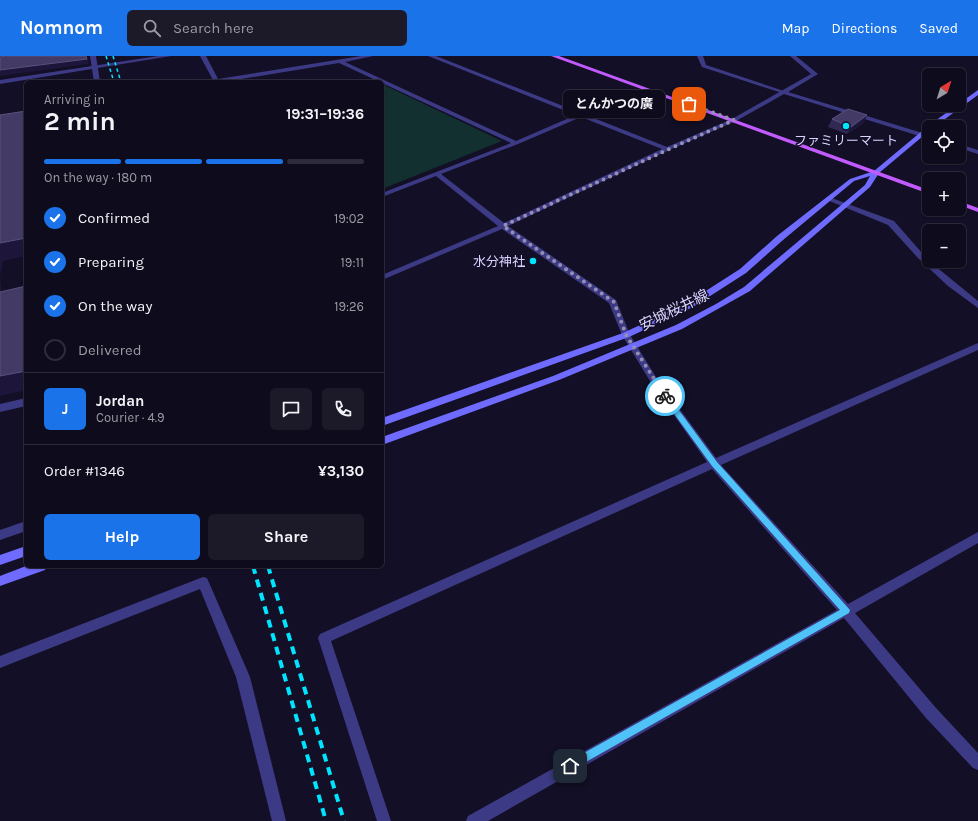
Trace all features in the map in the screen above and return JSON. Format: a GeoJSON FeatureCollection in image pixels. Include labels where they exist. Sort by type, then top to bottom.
{"type":"FeatureCollection","features":[{"type":"Feature","properties":{"kind":"main road"},"geometry":{"type":"LineString","coordinates":[[554,56],[922,189]]}},
{"type":"Feature","properties":{"kind":"main road","name":"安城桜井線"},"geometry":{"type":"LineString","coordinates":[[940,120],[978,92]]}},
{"type":"Feature","properties":{"kind":"main road","name":"安城桜井線"},"geometry":{"type":"LineString","coordinates":[[384,440],[633,347],[679,327],[719,306],[747,289],[788,255],[868,186],[876,172],[920,134]]}},
{"type":"Feature","properties":{"kind":"main road","name":"安城桜井線"},"geometry":{"type":"LineString","coordinates":[[384,421],[626,335],[690,305],[743,271],[780,238],[852,180],[876,172]]}},
{"type":"Feature","properties":{"kind":"main road"},"geometry":{"type":"LineString","coordinates":[[966,206],[978,210]]}},
{"type":"Feature","properties":{"kind":"main road"},"geometry":{"type":"LineString","coordinates":[[0,560],[24,552]]}},
{"type":"Feature","properties":{"kind":"main road"},"geometry":{"type":"LineString","coordinates":[[0,581],[36,568]]}},
{"type":"Feature","properties":{"kind":"street"},"geometry":{"type":"LineString","coordinates":[[93,56],[97,80]]}},
{"type":"Feature","properties":{"kind":"street"},"geometry":{"type":"LineString","coordinates":[[0,82],[168,56]]}},
{"type":"Feature","properties":{"kind":"street"},"geometry":{"type":"LineString","coordinates":[[203,56],[215,80]]}},
{"type":"Feature","properties":{"kind":"street"},"geometry":{"type":"LineString","coordinates":[[228,80],[370,56]]}},
{"type":"Feature","properties":{"kind":"street"},"geometry":{"type":"LineString","coordinates":[[431,56],[667,150]]}},
{"type":"Feature","properties":{"kind":"street"},"geometry":{"type":"LineString","coordinates":[[700,56],[704,66],[920,134]]}},
{"type":"Feature","properties":{"kind":"street"},"geometry":{"type":"LineString","coordinates":[[384,277],[503,226],[734,120],[815,74],[793,56]]}},
{"type":"Feature","properties":{"kind":"street"},"geometry":{"type":"LineString","coordinates":[[339,61],[380,80]]}},
{"type":"Feature","properties":{"kind":"street"},"geometry":{"type":"LineString","coordinates":[[384,82],[516,143]]}},
{"type":"Feature","properties":{"kind":"street"},"geometry":{"type":"LineString","coordinates":[[384,194],[516,143],[579,116]]}},
{"type":"Feature","properties":{"kind":"street"},"geometry":{"type":"LineString","coordinates":[[966,148],[978,152]]}},
{"type":"Feature","properties":{"kind":"street"},"geometry":{"type":"LineString","coordinates":[[437,174],[503,226],[614,302],[626,335],[633,347],[653,379],[714,464],[846,610],[931,713],[978,763]]}},
{"type":"Feature","properties":{"kind":"street"},"geometry":{"type":"LineString","coordinates":[[829,199],[891,223],[951,284],[978,305]]}},
{"type":"Feature","properties":{"kind":"street"},"geometry":{"type":"LineString","coordinates":[[384,821],[324,638],[978,346]]}},
{"type":"Feature","properties":{"kind":"street"},"geometry":{"type":"LineString","coordinates":[[0,408],[24,402]]}},
{"type":"Feature","properties":{"kind":"street"},"geometry":{"type":"LineString","coordinates":[[0,535],[24,527]]}},
{"type":"Feature","properties":{"kind":"street"},"geometry":{"type":"LineString","coordinates":[[473,821],[978,537]]}},
{"type":"Feature","properties":{"kind":"street"},"geometry":{"type":"LineString","coordinates":[[0,662],[203,582],[243,677],[279,821]]}},
{"type":"Feature","properties":{"kind":"green space"},"geometry":{"type":"Polygon","coordinates":[[[384,85],[502,141],[384,188],[384,85]]]}},
{"type":"Feature","properties":{"kind":"building"},"geometry":{"type":"Polygon","coordinates":[[[86,56],[87,59],[0,70],[0,57],[86,56]]]}},
{"type":"Feature","properties":{"kind":"building"},"geometry":{"type":"Polygon","coordinates":[[[848,109],[867,115],[851,127],[832,119],[848,109]]]}},
{"type":"Feature","properties":{"kind":"building"},"geometry":{"type":"Polygon","coordinates":[[[24,111],[24,238],[0,243],[0,115],[24,111]]]}},
{"type":"Feature","properties":{"kind":"building"},"geometry":{"type":"Polygon","coordinates":[[[24,286],[24,371],[0,376],[0,292],[24,286]]]}},
{"type":"Feature","properties":{"kind":"railway"},"geometry":{"type":"LineString","coordinates":[[106,56],[113,80]]}},
{"type":"Feature","properties":{"kind":"railway"},"geometry":{"type":"LineString","coordinates":[[113,56],[120,80]]}},
{"type":"Feature","properties":{"kind":"railway"},"geometry":{"type":"LineString","coordinates":[[254,568],[326,821]]}},
{"type":"Feature","properties":{"kind":"railway"},"geometry":{"type":"LineString","coordinates":[[269,568],[344,821]]}},
{"type":"Feature","properties":{"kind":"way so far"},"geometry":{"type":"LineString","coordinates":[[665,396],[626,335],[614,302],[503,226],[734,120],[689,104]]}},
{"type":"Feature","properties":{"kind":"place","name":"とんかつの廣"},"geometry":{"type":"Point","coordinates":[689,104]}},
{"type":"Feature","properties":{"kind":"place","name":"ファミリーマート"},"geometry":{"type":"Point","coordinates":[846,126]}},
{"type":"Feature","properties":{"kind":"place","name":"水分神社"},"geometry":{"type":"Point","coordinates":[533,261]}},
{"type":"Feature","properties":{"kind":"route"},"geometry":{"type":"LineString","coordinates":[[570,766],[846,610],[714,464],[665,396]]}}]}
